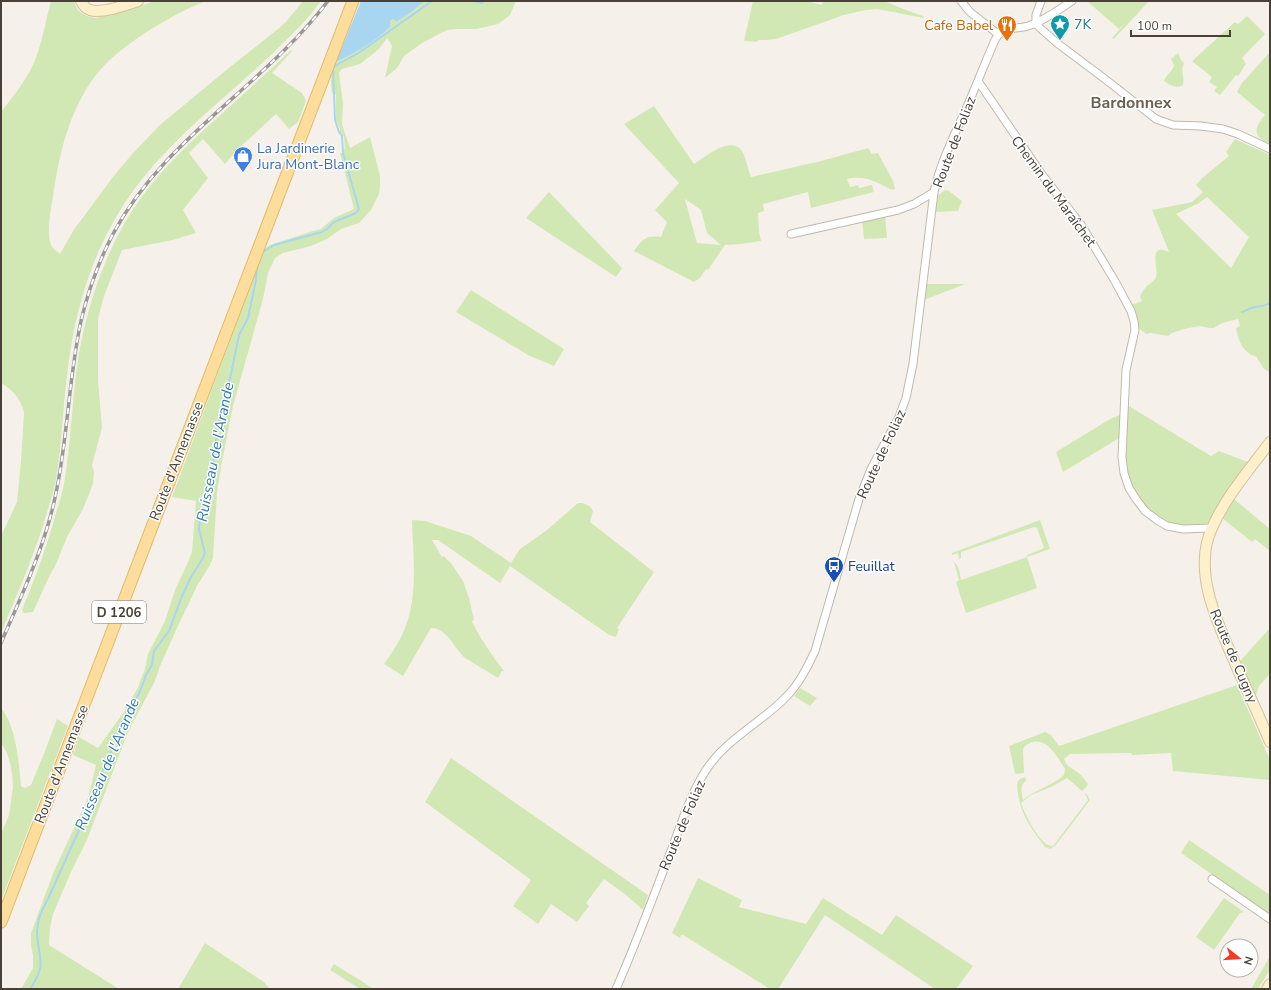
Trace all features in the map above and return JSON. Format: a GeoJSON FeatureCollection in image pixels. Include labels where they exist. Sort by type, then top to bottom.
{"type":"FeatureCollection","features":[{"type":"Feature","properties":{"kind":"main road","name":"Route d'Annemasse"},"geometry":{"type":"LineString","coordinates":[[1,922],[353,1]]}},
{"type":"Feature","properties":{"kind":"street"},"geometry":{"type":"LineString","coordinates":[[81,1],[87,8],[96,11],[138,1]]}},
{"type":"Feature","properties":{"kind":"street"},"geometry":{"type":"LineString","coordinates":[[961,1],[970,12],[998,34],[1006,30],[1024,27],[1044,20],[1072,1]]}},
{"type":"Feature","properties":{"kind":"street"},"geometry":{"type":"LineString","coordinates":[[1041,1],[1036,15],[1036,23],[1040,28],[1057,43],[1156,119],[1173,125],[1223,129],[1238,134],[1270,149]]}},
{"type":"Feature","properties":{"kind":"street","name":"Route de Foliaz"},"geometry":{"type":"LineString","coordinates":[[616,989],[633,950],[692,796],[705,771],[714,758],[723,749],[787,697],[801,679],[815,651],[859,499],[871,469],[900,416],[906,398],[914,357],[934,192],[939,171],[998,34]]}},
{"type":"Feature","properties":{"kind":"street","name":"Chemin du Maraîchet"},"geometry":{"type":"LineString","coordinates":[[978,81],[1043,176],[1082,226],[1131,311],[1135,330],[1126,370],[1122,458],[1124,473],[1129,488],[1145,511],[1167,526],[1183,529],[1211,528]]}},
{"type":"Feature","properties":{"kind":"street"},"geometry":{"type":"LineString","coordinates":[[791,234],[898,210],[914,204],[934,192]]}},
{"type":"Feature","properties":{"kind":"street","name":"Route de Cugny"},"geometry":{"type":"LineString","coordinates":[[1270,442],[1230,496],[1211,528],[1207,543],[1205,563],[1210,596],[1218,624],[1270,742]]}},
{"type":"Feature","properties":{"kind":"street"},"geometry":{"type":"LineString","coordinates":[[1212,879],[1270,919]]}},
{"type":"Feature","properties":{"kind":"street"},"geometry":{"type":"LineString","coordinates":[[1267,989],[1270,984]]}},
{"type":"Feature","properties":{"kind":"green space"},"geometry":{"type":"Polygon","coordinates":[[[51,1],[74,1],[79,11],[96,18],[156,1],[206,1],[165,21],[129,44],[106,64],[96,75],[87,89],[72,118],[62,149],[55,181],[50,216],[49,238],[53,248],[60,254],[73,231],[113,177],[133,153],[161,124],[278,29],[286,22],[303,1],[321,1],[304,22],[271,55],[209,110],[150,169],[133,191],[108,232],[99,250],[85,288],[75,327],[68,367],[56,480],[32,556],[1,633],[1,536],[17,502],[24,413],[21,403],[16,395],[1,383],[1,112],[28,75],[40,45],[51,1]]]}},
{"type":"Feature","properties":{"kind":"green space"},"geometry":{"type":"Polygon","coordinates":[[[425,1],[516,1],[510,15],[498,24],[477,29],[447,30],[422,43],[404,56],[397,68],[385,78],[392,46],[387,38],[379,49],[360,64],[342,69],[339,73],[343,104],[342,124],[350,148],[370,137],[380,176],[379,194],[371,210],[359,223],[341,229],[327,239],[311,246],[283,253],[275,258],[268,273],[263,299],[233,406],[221,467],[217,493],[213,558],[197,586],[160,666],[155,681],[128,732],[87,840],[53,914],[49,945],[119,989],[21,989],[33,968],[31,933],[54,871],[88,798],[96,765],[73,755],[79,737],[98,748],[126,709],[138,687],[145,669],[148,654],[165,621],[175,590],[192,552],[196,501],[172,497],[264,249],[270,245],[321,229],[334,218],[354,209],[340,153],[342,153],[342,150],[345,149],[344,137],[340,132],[336,120],[336,95],[332,93],[331,73],[333,65],[378,38],[390,27],[390,21],[393,19],[396,22],[425,1]]]}},
{"type":"Feature","properties":{"kind":"green space"},"geometry":{"type":"Polygon","coordinates":[[[753,1],[806,1],[822,5],[823,1],[884,1],[923,16],[924,18],[877,9],[866,10],[844,15],[776,39],[758,40],[757,42],[744,41],[753,1]]]}},
{"type":"Feature","properties":{"kind":"green space"},"geometry":{"type":"Polygon","coordinates":[[[1087,1],[1149,1],[1114,39],[1112,38],[1125,23],[1119,29],[1087,1]]]}},
{"type":"Feature","properties":{"kind":"green space"},"geometry":{"type":"Polygon","coordinates":[[[1247,16],[1265,34],[1242,58],[1246,64],[1238,76],[1236,75],[1220,95],[1214,91],[1217,87],[1209,82],[1212,77],[1192,61],[1235,22],[1238,24],[1247,16]]]}},
{"type":"Feature","properties":{"kind":"green space"},"geometry":{"type":"Polygon","coordinates":[[[291,50],[292,51],[272,73],[302,93],[306,101],[298,122],[289,129],[276,114],[238,149],[225,164],[203,139],[189,153],[208,178],[183,210],[196,233],[173,240],[122,250],[104,296],[98,319],[98,380],[102,428],[92,465],[94,472],[93,484],[83,509],[67,537],[33,612],[24,613],[22,610],[45,550],[63,488],[81,341],[96,287],[118,235],[137,203],[148,188],[173,160],[199,134],[291,50]]]}},
{"type":"Feature","properties":{"kind":"green space"},"geometry":{"type":"Polygon","coordinates":[[[1270,52],[1270,145],[1258,136],[1257,132],[1258,125],[1265,115],[1237,92],[1242,83],[1270,52]]]}},
{"type":"Feature","properties":{"kind":"green space"},"geometry":{"type":"Polygon","coordinates":[[[1178,53],[1184,63],[1182,69],[1183,85],[1175,87],[1164,81],[1174,65],[1171,59],[1178,53]]]}},
{"type":"Feature","properties":{"kind":"green space"},"geometry":{"type":"Polygon","coordinates":[[[654,106],[694,164],[719,148],[733,145],[738,147],[743,153],[751,177],[821,161],[868,148],[872,154],[878,153],[893,181],[895,189],[892,190],[866,179],[854,178],[847,179],[850,187],[858,185],[859,188],[872,185],[874,192],[811,208],[808,192],[763,204],[764,211],[758,213],[761,241],[725,245],[708,270],[706,269],[700,278],[694,282],[634,251],[639,243],[648,237],[661,237],[667,222],[655,210],[679,183],[624,124],[654,106]],[[685,199],[697,243],[721,245],[707,233],[701,210],[685,199]]]}},
{"type":"Feature","properties":{"kind":"green space"},"geometry":{"type":"Polygon","coordinates":[[[1235,139],[1270,155],[1270,376],[1269,372],[1263,368],[1257,357],[1252,355],[1242,346],[1238,338],[1236,328],[1240,326],[1238,319],[1222,323],[1214,328],[1200,326],[1184,329],[1168,336],[1151,333],[1146,334],[1139,328],[1131,305],[1142,301],[1140,296],[1146,287],[1154,281],[1157,273],[1155,257],[1158,250],[1169,252],[1152,210],[1192,202],[1203,192],[1196,185],[1202,178],[1229,156],[1226,152],[1235,139]],[[1207,197],[1199,203],[1176,214],[1231,268],[1249,237],[1207,197]]]}},
{"type":"Feature","properties":{"kind":"green space"},"geometry":{"type":"Polygon","coordinates":[[[945,190],[949,191],[962,201],[958,211],[935,212],[937,196],[945,190]]]}},
{"type":"Feature","properties":{"kind":"green space"},"geometry":{"type":"Polygon","coordinates":[[[549,192],[622,268],[616,277],[526,218],[549,192]]]}},
{"type":"Feature","properties":{"kind":"green space"},"geometry":{"type":"Polygon","coordinates":[[[885,214],[887,238],[864,239],[862,220],[885,214]]]}},
{"type":"Feature","properties":{"kind":"green space"},"geometry":{"type":"Polygon","coordinates":[[[926,284],[965,284],[924,300],[926,284]]]}},
{"type":"Feature","properties":{"kind":"green space"},"geometry":{"type":"Polygon","coordinates":[[[471,290],[564,349],[554,366],[528,355],[456,312],[471,290]]]}},
{"type":"Feature","properties":{"kind":"green space"},"geometry":{"type":"Polygon","coordinates":[[[1127,405],[1211,456],[1219,451],[1248,462],[1227,490],[1213,517],[1207,523],[1199,526],[1174,526],[1152,514],[1130,487],[1125,461],[1127,405]]]}},
{"type":"Feature","properties":{"kind":"green space"},"geometry":{"type":"Polygon","coordinates":[[[1122,414],[1121,437],[1063,472],[1056,452],[1110,419],[1122,414]]]}},
{"type":"Feature","properties":{"kind":"green space"},"geometry":{"type":"Polygon","coordinates":[[[1234,499],[1270,529],[1270,551],[1255,539],[1252,542],[1222,518],[1234,499]]]}},
{"type":"Feature","properties":{"kind":"green space"},"geometry":{"type":"Polygon","coordinates":[[[578,503],[583,503],[592,509],[593,511],[590,522],[654,572],[617,628],[619,629],[616,637],[609,635],[510,566],[500,583],[438,540],[432,540],[442,557],[444,556],[451,563],[463,581],[469,598],[474,620],[472,621],[475,628],[482,641],[504,671],[502,671],[498,678],[465,658],[446,635],[441,631],[431,628],[403,676],[384,664],[403,633],[411,606],[414,577],[412,520],[425,521],[471,536],[511,563],[520,549],[547,530],[578,503]]]}},
{"type":"Feature","properties":{"kind":"green space"},"geometry":{"type":"Polygon","coordinates":[[[1040,520],[1050,549],[1027,557],[1027,555],[1044,548],[1037,528],[1034,527],[961,552],[961,558],[959,559],[958,553],[952,555],[952,553],[1040,520]]]}},
{"type":"Feature","properties":{"kind":"green space"},"geometry":{"type":"Polygon","coordinates":[[[1027,557],[1037,588],[966,613],[956,582],[959,580],[954,562],[956,563],[960,572],[961,580],[1027,557]]]}},
{"type":"Feature","properties":{"kind":"green space"},"geometry":{"type":"Polygon","coordinates":[[[1270,628],[1270,674],[1259,686],[1256,695],[1240,661],[1270,628]]]}},
{"type":"Feature","properties":{"kind":"green space"},"geometry":{"type":"Polygon","coordinates":[[[1237,685],[1270,760],[1270,780],[1173,771],[1171,753],[1132,755],[1131,753],[1070,754],[1064,759],[1067,765],[1081,775],[1088,784],[1082,791],[1067,778],[1051,787],[1031,795],[1021,803],[1026,815],[1039,836],[1048,845],[1053,846],[1088,800],[1085,794],[1086,793],[1090,800],[1055,846],[1050,849],[1045,847],[1024,816],[1019,802],[1017,783],[1025,777],[1026,781],[1022,785],[1023,800],[1033,793],[1059,779],[1064,775],[1065,769],[1048,746],[1043,743],[1032,742],[1025,746],[1023,750],[1024,773],[1017,774],[1015,773],[1009,746],[1045,732],[1051,735],[1059,746],[1237,685]]]}},
{"type":"Feature","properties":{"kind":"green space"},"geometry":{"type":"Polygon","coordinates":[[[800,688],[817,698],[810,706],[794,696],[800,688]]]}},
{"type":"Feature","properties":{"kind":"green space"},"geometry":{"type":"Polygon","coordinates":[[[1,708],[6,715],[13,734],[18,756],[21,786],[25,788],[31,785],[57,719],[68,726],[1,901],[1,834],[9,815],[13,787],[10,763],[7,753],[1,743],[1,708]]]}},
{"type":"Feature","properties":{"kind":"green space"},"geometry":{"type":"Polygon","coordinates":[[[451,758],[648,895],[643,910],[604,879],[586,903],[589,906],[577,922],[551,904],[538,924],[513,906],[531,880],[425,802],[451,758]]]}},
{"type":"Feature","properties":{"kind":"green space"},"geometry":{"type":"Polygon","coordinates":[[[1189,840],[1270,895],[1270,915],[1181,853],[1189,840]]]}},
{"type":"Feature","properties":{"kind":"green space"},"geometry":{"type":"Polygon","coordinates":[[[698,878],[742,900],[739,907],[806,924],[823,898],[882,935],[896,915],[973,966],[956,989],[935,989],[825,915],[778,989],[770,989],[683,935],[681,935],[680,938],[672,933],[698,878]]]}},
{"type":"Feature","properties":{"kind":"green space"},"geometry":{"type":"Polygon","coordinates":[[[1224,898],[1244,912],[1240,913],[1222,938],[1219,938],[1219,943],[1214,950],[1196,937],[1224,898]]]}},
{"type":"Feature","properties":{"kind":"green space"},"geometry":{"type":"Polygon","coordinates":[[[205,943],[264,982],[270,989],[178,989],[205,943]]]}},
{"type":"Feature","properties":{"kind":"green space"},"geometry":{"type":"Polygon","coordinates":[[[1270,956],[1270,970],[1258,989],[1251,989],[1257,978],[1259,978],[1259,975],[1270,956]]]}},
{"type":"Feature","properties":{"kind":"green space"},"geometry":{"type":"Polygon","coordinates":[[[334,964],[374,989],[360,989],[330,970],[334,964]]]}},
{"type":"Feature","properties":{"kind":"water"},"geometry":{"type":"Polygon","coordinates":[[[361,1],[425,1],[396,22],[393,19],[390,21],[390,27],[371,42],[336,62],[361,1]]]}},
{"type":"Feature","properties":{"kind":"waterway","name":"Ruisseau de l'Arande"},"geometry":{"type":"LineString","coordinates":[[263,252],[274,245],[322,232],[334,222],[356,213],[359,209],[343,153],[342,136],[335,120],[333,68],[360,52],[432,1]]}},
{"type":"Feature","properties":{"kind":"waterway","name":"Ruisseau de l'Arande"},"geometry":{"type":"LineString","coordinates":[[473,1],[482,3],[484,1]]}},
{"type":"Feature","properties":{"kind":"waterway","name":"Ruisseau de l'Arande"},"geometry":{"type":"LineString","coordinates":[[30,989],[39,973],[41,961],[37,932],[42,911],[92,801],[104,767],[116,741],[120,725],[139,694],[146,675],[152,665],[154,651],[169,631],[182,596],[205,553],[199,529],[200,519],[213,465],[219,418],[231,374],[239,335],[248,318],[256,280],[257,266]]}},
{"type":"Feature","properties":{"kind":"waterway"},"geometry":{"type":"LineString","coordinates":[[1242,312],[1270,303]]}},
{"type":"Feature","properties":{"kind":"railway"},"geometry":{"type":"LineString","coordinates":[[1,643],[34,567],[53,508],[61,467],[74,363],[81,321],[94,276],[113,234],[134,200],[159,169],[216,113],[275,60],[328,1]]}},
{"type":"Feature","properties":{"kind":"place","name":"7K"},"geometry":{"type":"Point","coordinates":[1060,41]}},
{"type":"Feature","properties":{"kind":"place","name":"Cafe Babel"},"geometry":{"type":"Point","coordinates":[1007,42]}},
{"type":"Feature","properties":{"kind":"place","name":"La Jardinerie Jura Mont-Blanc"},"geometry":{"type":"Point","coordinates":[243,173]}},
{"type":"Feature","properties":{"kind":"place","name":"Feuillat"},"geometry":{"type":"Point","coordinates":[834,583]}},
{"type":"Feature","properties":{"kind":"district","name":"Bardonnex"},"geometry":{"type":"Point","coordinates":[1131,102]}}]}
